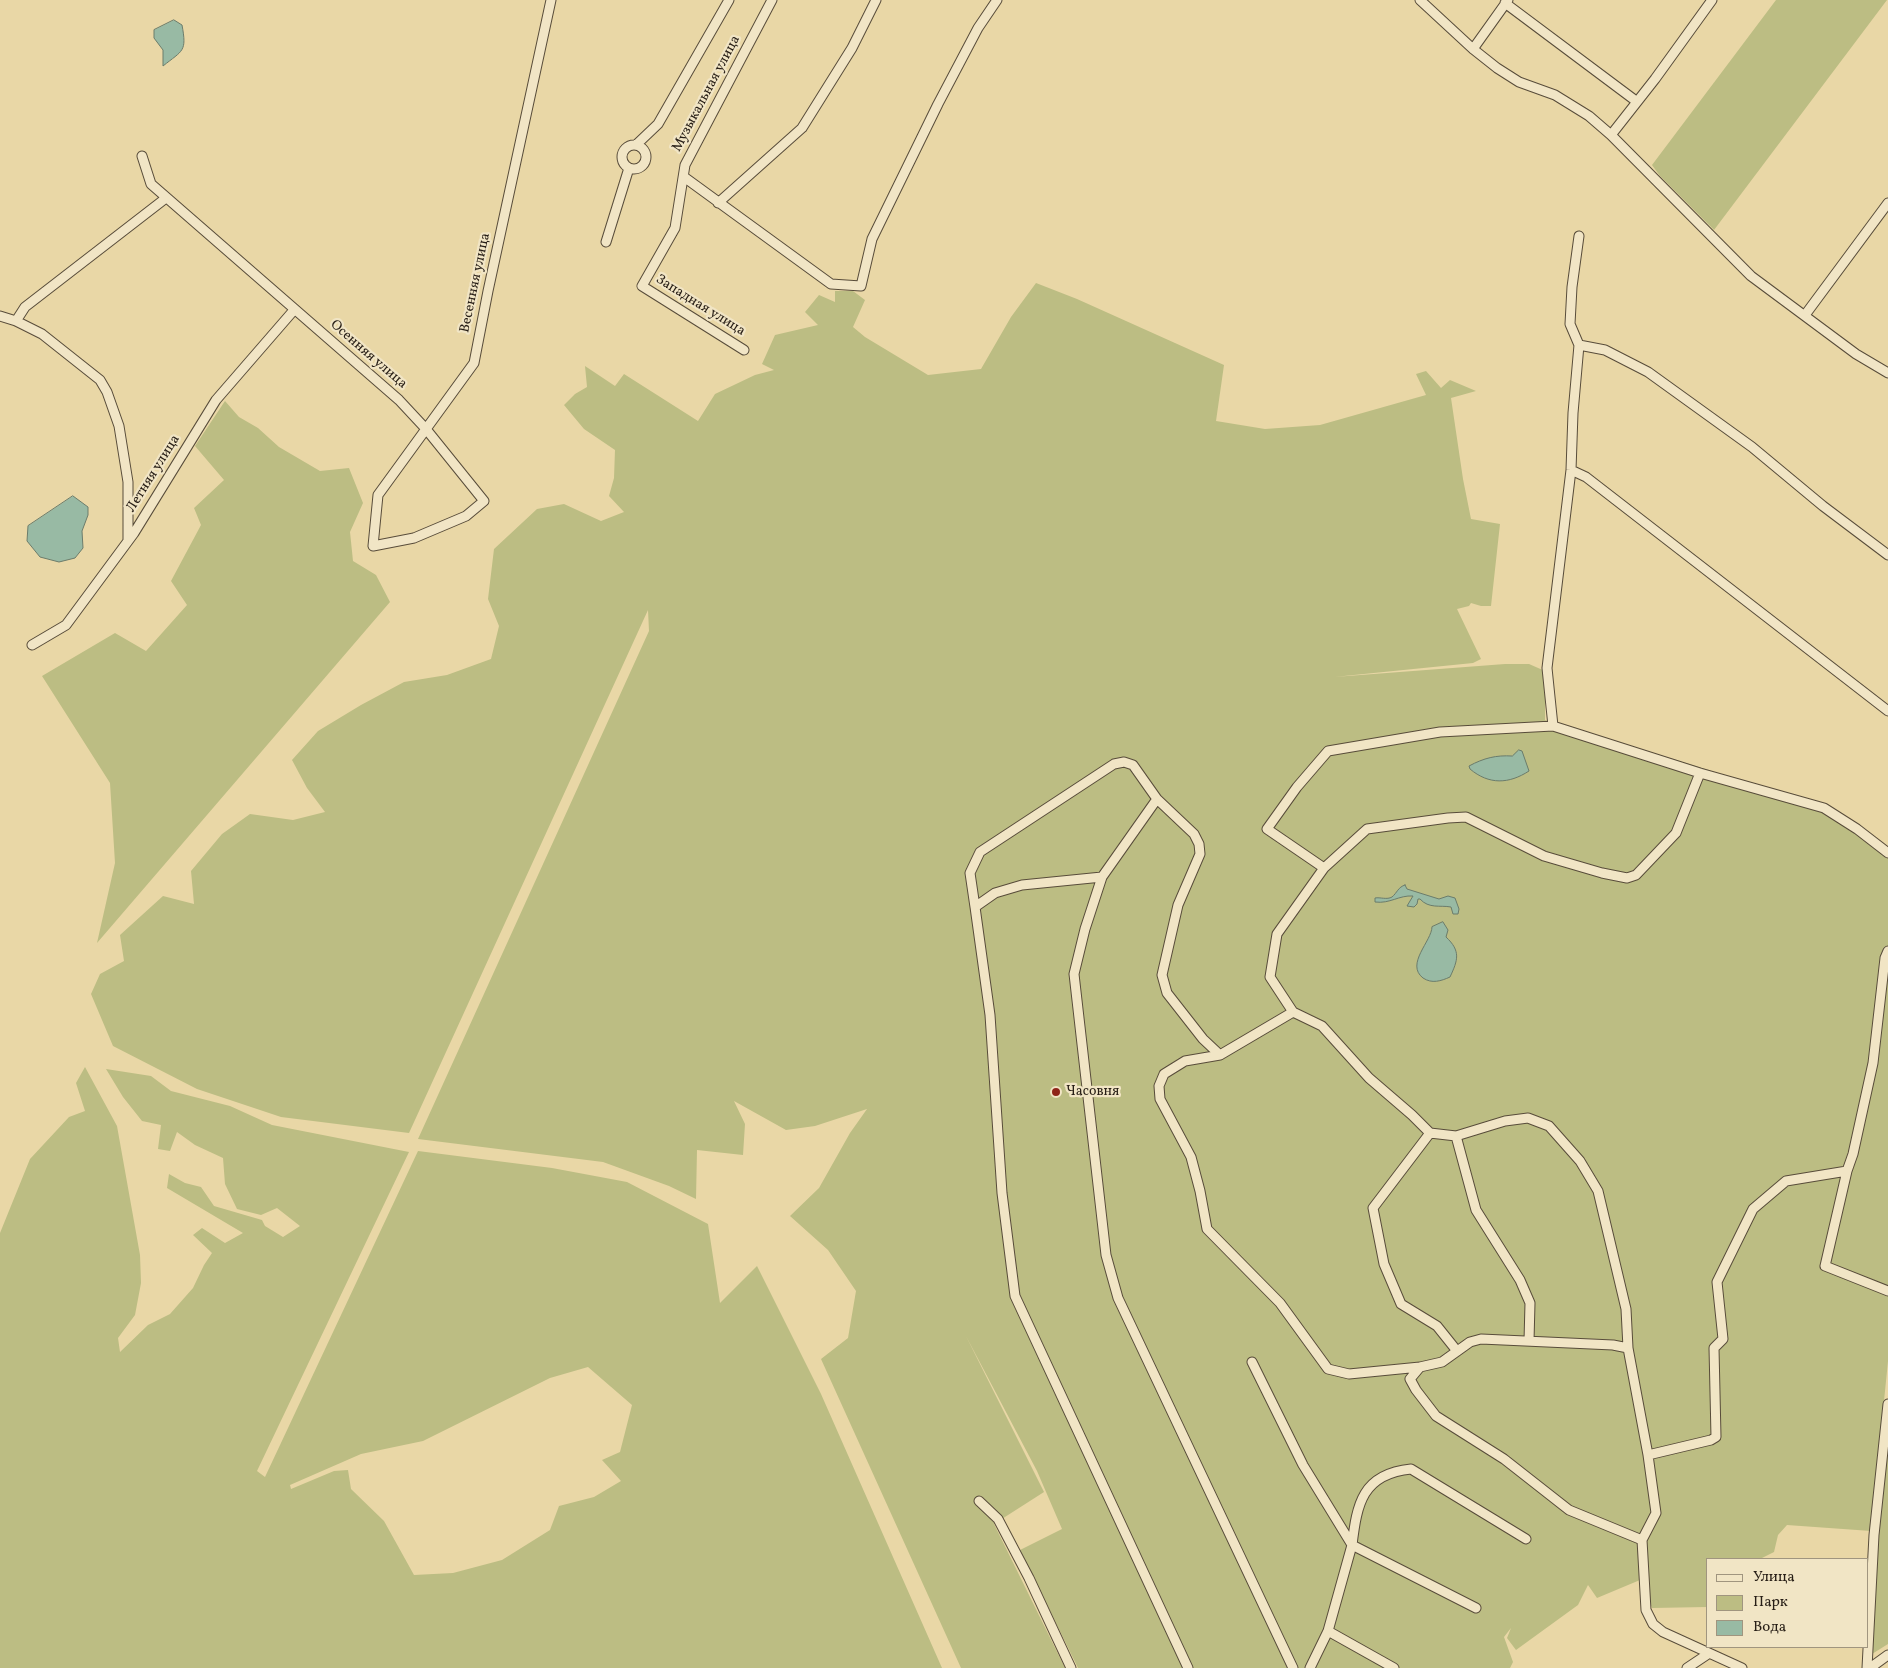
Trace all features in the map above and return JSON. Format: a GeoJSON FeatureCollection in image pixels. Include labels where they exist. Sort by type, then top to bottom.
{"type":"FeatureCollection","features":[{"type":"Feature","properties":{"kind":"street","name":"Весенняя улица"},"geometry":{"type":"LineString","coordinates":[[373,546],[378,495],[474,363],[551,0]]}},
{"type":"Feature","properties":{"kind":"street"},"geometry":{"type":"LineString","coordinates":[[637,144],[646,152],[646,160],[638,169],[629,168],[623,163],[622,155],[629,145],[637,144],[658,124],[728,0]]}},
{"type":"Feature","properties":{"kind":"street","name":"Музыкальная улица"},"geometry":{"type":"LineString","coordinates":[[642,286],[675,228],[685,165],[772,0]]}},
{"type":"Feature","properties":{"kind":"street"},"geometry":{"type":"LineString","coordinates":[[718,203],[802,128],[852,48],[876,0]]}},
{"type":"Feature","properties":{"kind":"street"},"geometry":{"type":"LineString","coordinates":[[684,177],[831,284],[861,286],[872,239],[938,104],[978,28],[997,0]]}},
{"type":"Feature","properties":{"kind":"street"},"geometry":{"type":"LineString","coordinates":[[1420,0],[1473,49],[1497,68],[1519,82],[1555,96],[1589,116],[1611,135],[1751,276],[1856,354],[1888,374]]}},
{"type":"Feature","properties":{"kind":"street"},"geometry":{"type":"LineString","coordinates":[[1611,135],[1655,79],[1712,0]]}},
{"type":"Feature","properties":{"kind":"street"},"geometry":{"type":"LineString","coordinates":[[1473,49],[1506,2],[1636,101]]}},
{"type":"Feature","properties":{"kind":"street","name":"Осенняя улица"},"geometry":{"type":"LineString","coordinates":[[142,156],[151,184],[399,400],[426,429],[484,501],[466,516],[414,538],[373,546]]}},
{"type":"Feature","properties":{"kind":"street"},"geometry":{"type":"LineString","coordinates":[[606,242],[629,168]]}},
{"type":"Feature","properties":{"kind":"street"},"geometry":{"type":"LineString","coordinates":[[16,321],[25,307],[166,198]]}},
{"type":"Feature","properties":{"kind":"street"},"geometry":{"type":"LineString","coordinates":[[1804,315],[1888,203]]}},
{"type":"Feature","properties":{"kind":"street"},"geometry":{"type":"LineString","coordinates":[[1553,726],[1547,668],[1571,470],[1573,413],[1579,345],[1570,324],[1572,288],[1579,236]]}},
{"type":"Feature","properties":{"kind":"street","name":"Западная улица"},"geometry":{"type":"LineString","coordinates":[[642,286],[744,350]]}},
{"type":"Feature","properties":{"kind":"street","name":"Летняя улица"},"geometry":{"type":"LineString","coordinates":[[32,645],[66,625],[128,541],[216,400],[294,310]]}},
{"type":"Feature","properties":{"kind":"street"},"geometry":{"type":"LineString","coordinates":[[0,316],[16,321],[42,334],[100,380],[107,392],[119,426],[128,482],[128,541]]}},
{"type":"Feature","properties":{"kind":"street"},"geometry":{"type":"LineString","coordinates":[[1579,345],[1605,350],[1648,372],[1752,447],[1823,506],[1888,555]]}},
{"type":"Feature","properties":{"kind":"street"},"geometry":{"type":"LineString","coordinates":[[1571,470],[1586,477],[1888,711]]}},
{"type":"Feature","properties":{"kind":"street"},"geometry":{"type":"LineString","coordinates":[[1324,868],[1267,829],[1297,787],[1328,751],[1440,732],[1553,726],[1700,774],[1824,808],[1888,853]]}},
{"type":"Feature","properties":{"kind":"street"},"geometry":{"type":"LineString","coordinates":[[1188,1668],[1015,1296],[1002,1194],[990,1015],[970,873],[980,852],[1114,764],[1124,762],[1133,765],[1157,799],[1194,834],[1199,844],[1200,854],[1178,905],[1162,975],[1167,993],[1203,1039],[1220,1055]]}},
{"type":"Feature","properties":{"kind":"street"},"geometry":{"type":"LineString","coordinates":[[1700,774],[1676,834],[1636,875],[1627,878],[1602,873],[1544,856],[1466,817],[1367,829],[1324,868],[1277,934],[1270,977],[1293,1012],[1322,1026],[1368,1078],[1412,1115],[1430,1133],[1456,1136],[1505,1120],[1528,1118],[1549,1126],[1580,1160],[1598,1191],[1626,1309],[1628,1348],[1648,1455],[1656,1513],[1642,1540],[1646,1610],[1653,1624],[1663,1632],[1742,1668]]}},
{"type":"Feature","properties":{"kind":"street"},"geometry":{"type":"LineString","coordinates":[[1157,799],[1102,877],[1085,928],[1074,974],[1106,1255],[1118,1298],[1293,1668]]}},
{"type":"Feature","properties":{"kind":"street"},"geometry":{"type":"LineString","coordinates":[[975,907],[995,893],[1022,885],[1102,877]]}},
{"type":"Feature","properties":{"kind":"street"},"geometry":{"type":"LineString","coordinates":[[1888,951],[1885,958],[1873,1063],[1853,1154],[1847,1171],[1839,1214],[1825,1266],[1888,1291]]}},
{"type":"Feature","properties":{"kind":"street"},"geometry":{"type":"LineString","coordinates":[[1293,1012],[1220,1055],[1186,1061],[1164,1074],[1158,1086],[1160,1099],[1191,1157],[1207,1229],[1280,1303],[1328,1369],[1350,1374],[1420,1367],[1442,1362],[1470,1342],[1481,1339],[1613,1345],[1628,1348]]}},
{"type":"Feature","properties":{"kind":"street"},"geometry":{"type":"LineString","coordinates":[[1430,1133],[1373,1208],[1384,1264],[1401,1304],[1438,1326],[1457,1351]]}},
{"type":"Feature","properties":{"kind":"street"},"geometry":{"type":"LineString","coordinates":[[1456,1136],[1476,1210],[1520,1280],[1530,1303],[1529,1341]]}},
{"type":"Feature","properties":{"kind":"street"},"geometry":{"type":"LineString","coordinates":[[1648,1455],[1711,1440],[1716,1437],[1714,1348],[1723,1340],[1717,1282],[1753,1209],[1786,1181],[1847,1171]]}},
{"type":"Feature","properties":{"kind":"street"},"geometry":{"type":"LineString","coordinates":[[1252,1362],[1304,1465],[1352,1545],[1476,1608]]}},
{"type":"Feature","properties":{"kind":"street"},"geometry":{"type":"LineString","coordinates":[[1420,1367],[1410,1379],[1436,1416],[1504,1459],[1569,1510],[1642,1540]]}},
{"type":"Feature","properties":{"kind":"street"},"geometry":{"type":"LineString","coordinates":[[1868,1668],[1874,1535],[1888,1404]]}},
{"type":"Feature","properties":{"kind":"street"},"geometry":{"type":"LineString","coordinates":[[1310,1668],[1328,1631],[1352,1545],[1356,1514],[1363,1494],[1380,1478],[1398,1470],[1411,1469],[1526,1540]]}},
{"type":"Feature","properties":{"kind":"street"},"geometry":{"type":"LineString","coordinates":[[979,1501],[998,1519],[1029,1578],[1071,1668]]}},
{"type":"Feature","properties":{"kind":"street"},"geometry":{"type":"LineString","coordinates":[[1328,1631],[1394,1668]]}},
{"type":"Feature","properties":{"kind":"street"},"geometry":{"type":"LineString","coordinates":[[1687,1668],[1708,1654]]}},
{"type":"Feature","properties":{"kind":"street"},"geometry":{"type":"LineString","coordinates":[[1868,1668],[1888,1655]]}},
{"type":"Feature","properties":{"kind":"green space"},"geometry":{"type":"Polygon","coordinates":[[[1776,0],[1887,0],[1714,230],[1660,176],[1652,165],[1776,0]]]}},
{"type":"Feature","properties":{"kind":"green space"},"geometry":{"type":"Polygon","coordinates":[[[1036,283],[1077,299],[1224,365],[1216,421],[1265,429],[1320,425],[1426,395],[1416,374],[1426,371],[1441,388],[1450,380],[1476,391],[1451,398],[1471,519],[1500,524],[1491,606],[1471,603],[1469,606],[1457,609],[1481,659],[1473,663],[1334,677],[1505,664],[1529,664],[1545,671],[1545,720],[1696,766],[1821,807],[1888,855],[1888,1361],[1871,1531],[1787,1525],[1778,1535],[1774,1552],[1762,1558],[1706,1558],[1706,1607],[1652,1608],[1640,1580],[1597,1598],[1588,1585],[1578,1605],[1516,1650],[1507,1638],[1511,1628],[1504,1637],[1513,1662],[1510,1668],[1078,1668],[1020,1550],[1062,1529],[1037,1471],[966,1336],[1044,1492],[994,1524],[1065,1668],[961,1668],[821,1359],[848,1338],[856,1291],[828,1250],[790,1216],[819,1188],[850,1133],[867,1109],[815,1126],[786,1130],[734,1101],[745,1124],[743,1155],[697,1150],[696,1199],[669,1186],[603,1162],[418,1139],[649,631],[648,610],[409,1133],[281,1117],[197,1089],[113,1046],[91,994],[100,974],[124,961],[120,935],[163,896],[194,904],[191,871],[222,834],[250,814],[293,820],[325,812],[307,788],[292,760],[318,731],[404,682],[447,675],[491,659],[499,626],[488,599],[494,549],[537,509],[564,504],[601,521],[624,512],[609,496],[614,478],[615,450],[584,429],[564,405],[575,394],[587,387],[585,366],[615,386],[624,374],[698,421],[715,394],[755,375],[774,370],[762,364],[775,335],[818,325],[805,312],[819,295],[835,302],[835,291],[853,291],[865,300],[853,327],[865,337],[928,375],[981,369],[1011,317],[1036,283]]]}},
{"type":"Feature","properties":{"kind":"green space"},"geometry":{"type":"Polygon","coordinates":[[[225,401],[239,417],[258,428],[279,447],[320,471],[349,468],[363,503],[350,532],[353,561],[376,575],[390,602],[97,943],[115,863],[110,783],[42,676],[115,633],[146,651],[187,605],[171,581],[201,525],[194,508],[224,480],[195,446],[225,401]]]}},
{"type":"Feature","properties":{"kind":"green space"},"geometry":{"type":"Polygon","coordinates":[[[85,1067],[117,1126],[140,1255],[141,1283],[135,1315],[118,1338],[120,1352],[148,1325],[170,1314],[193,1288],[212,1253],[193,1235],[202,1228],[225,1243],[243,1233],[167,1188],[169,1174],[185,1183],[201,1187],[214,1206],[262,1220],[265,1226],[283,1237],[300,1226],[277,1208],[261,1215],[237,1209],[225,1184],[223,1158],[195,1145],[177,1132],[170,1151],[158,1149],[161,1125],[142,1121],[123,1097],[106,1069],[151,1076],[171,1091],[230,1106],[272,1125],[409,1152],[257,1471],[265,1477],[418,1151],[552,1168],[627,1182],[708,1224],[720,1303],[757,1266],[821,1394],[942,1668],[0,1668],[0,1233],[30,1159],[69,1117],[85,1111],[76,1083],[85,1067]],[[588,1367],[550,1378],[423,1441],[361,1454],[290,1485],[291,1489],[334,1471],[348,1470],[351,1489],[384,1521],[414,1575],[453,1573],[502,1560],[550,1530],[559,1506],[594,1497],[621,1481],[602,1460],[620,1452],[632,1405],[588,1367]]]}},
{"type":"Feature","properties":{"kind":"green space"},"geometry":{"type":"Polygon","coordinates":[[[1888,1448],[1888,1644],[1872,1654],[1879,1525],[1888,1448]]]}},
{"type":"Feature","properties":{"kind":"water"},"geometry":{"type":"Polygon","coordinates":[[[174,20],[182,25],[183,46],[179,53],[163,66],[163,50],[154,38],[154,30],[174,20]]]}},
{"type":"Feature","properties":{"kind":"water"},"geometry":{"type":"Polygon","coordinates":[[[73,496],[88,507],[88,515],[82,531],[83,548],[75,558],[59,562],[40,557],[27,541],[28,526],[73,496]]]}},
{"type":"Feature","properties":{"kind":"water"},"geometry":{"type":"Polygon","coordinates":[[[1519,750],[1522,751],[1529,771],[1522,775],[1499,781],[1484,778],[1470,769],[1469,766],[1480,761],[1501,756],[1512,756],[1519,750]]]}},
{"type":"Feature","properties":{"kind":"water"},"geometry":{"type":"Polygon","coordinates":[[[1405,885],[1407,889],[1439,899],[1448,896],[1455,898],[1459,909],[1458,914],[1453,914],[1451,907],[1427,904],[1420,899],[1418,899],[1414,907],[1407,906],[1413,896],[1385,902],[1375,902],[1375,898],[1392,897],[1405,885]]]}},
{"type":"Feature","properties":{"kind":"water"},"geometry":{"type":"Polygon","coordinates":[[[1443,922],[1448,930],[1446,937],[1456,951],[1455,966],[1450,977],[1440,981],[1430,981],[1423,978],[1418,972],[1418,959],[1432,927],[1443,922]]]}},
{"type":"Feature","properties":{"kind":"place","name":"Часовня"},"geometry":{"type":"Point","coordinates":[1056,1092]}}]}
